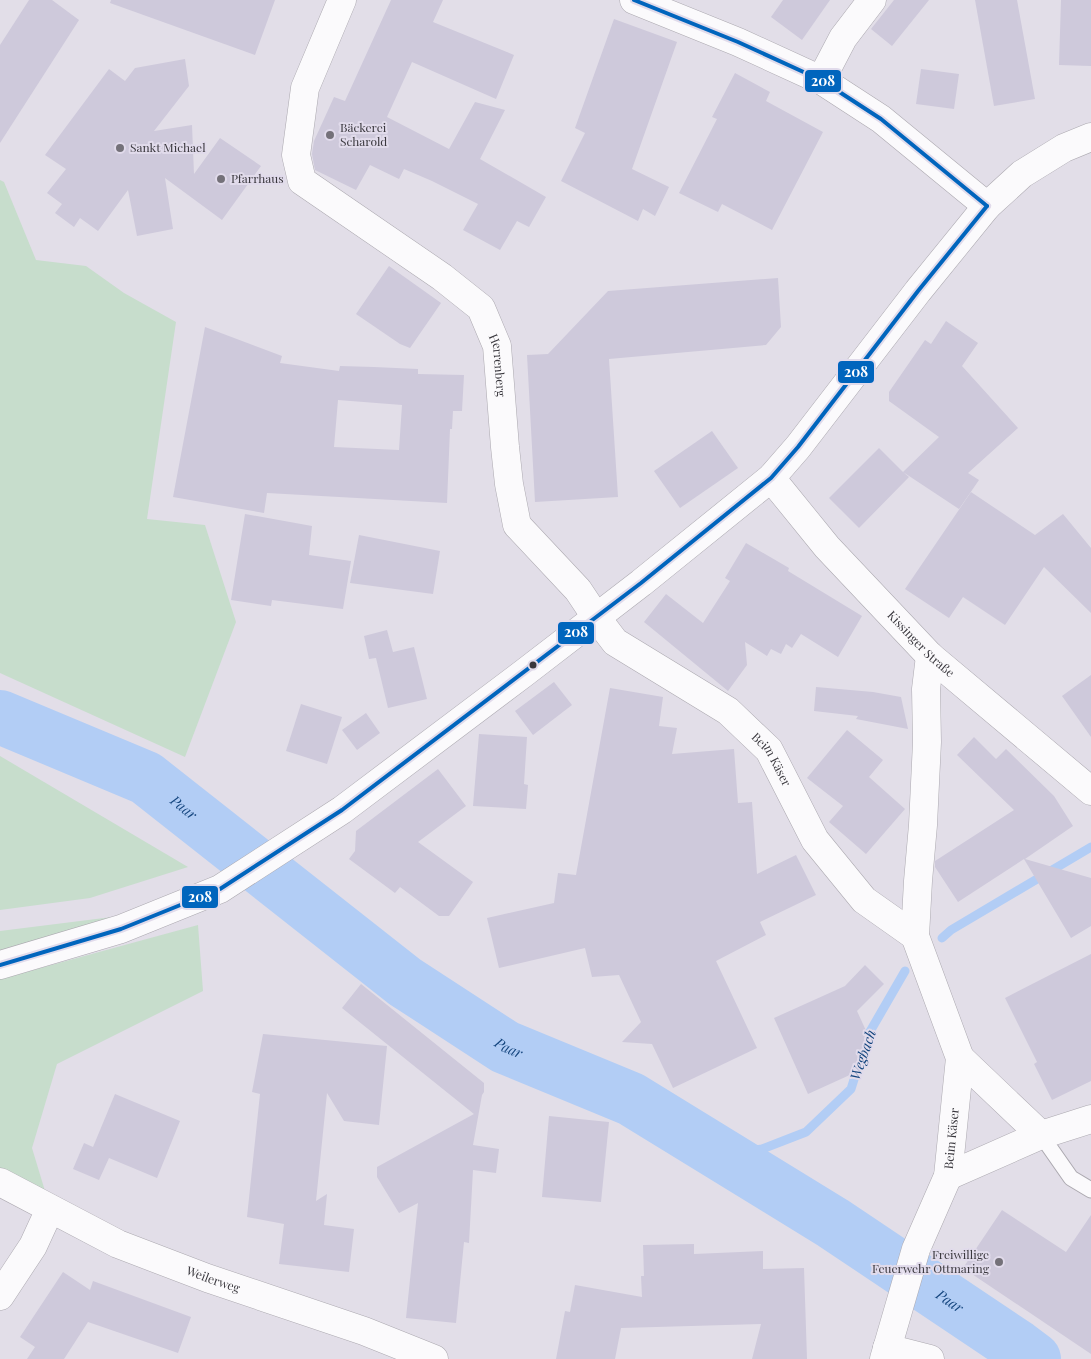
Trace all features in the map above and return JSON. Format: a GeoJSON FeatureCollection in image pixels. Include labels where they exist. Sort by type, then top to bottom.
{"type":"FeatureCollection","features":[{"type":"Feature","properties":{"kind":"street","name":"Herrenberg"},"geometry":{"type":"LineString","coordinates":[[342,0],[304,88],[296,155],[302,181],[442,276],[481,308],[497,346],[509,484],[517,525],[578,590],[596,617]]}},
{"type":"Feature","properties":{"kind":"street"},"geometry":{"type":"LineString","coordinates":[[634,0],[738,42],[821,80],[881,119],[987,206]]}},
{"type":"Feature","properties":{"kind":"street"},"geometry":{"type":"LineString","coordinates":[[821,80],[843,38],[872,0]]}},
{"type":"Feature","properties":{"kind":"street"},"geometry":{"type":"LineString","coordinates":[[0,965],[121,929],[220,889],[342,810],[642,583],[771,478],[798,447],[918,291],[987,206],[1022,174],[1064,148],[1091,138]]}},
{"type":"Feature","properties":{"kind":"street","name":"Kissinger Straße"},"geometry":{"type":"LineString","coordinates":[[771,478],[827,547],[930,656],[1091,791]]}},
{"type":"Feature","properties":{"kind":"street","name":"Beim Käser"},"geometry":{"type":"LineString","coordinates":[[596,617],[614,642],[728,711],[768,750],[815,840],[864,900],[915,936]]}},
{"type":"Feature","properties":{"kind":"street","name":"Beim Käser"},"geometry":{"type":"LineString","coordinates":[[930,656],[926,689],[927,742],[915,936],[960,1058],[948,1176],[1041,1135],[1091,1119]]}},
{"type":"Feature","properties":{"kind":"street","name":"Beim Käser"},"geometry":{"type":"LineString","coordinates":[[960,1058],[1041,1135]]}},
{"type":"Feature","properties":{"kind":"street"},"geometry":{"type":"LineString","coordinates":[[930,1359],[885,1354],[916,1249],[948,1176]]}},
{"type":"Feature","properties":{"kind":"street","name":"Weilerweg"},"geometry":{"type":"LineString","coordinates":[[0,1182],[118,1244],[207,1278],[364,1331],[434,1359]]}},
{"type":"Feature","properties":{"kind":"street"},"geometry":{"type":"LineString","coordinates":[[0,1296],[33,1246],[50,1208]]}},
{"type":"Feature","properties":{"kind":"lane"},"geometry":{"type":"LineString","coordinates":[[1041,1135],[1071,1178],[1091,1190]]}},
{"type":"Feature","properties":{"kind":"green space"},"geometry":{"type":"Polygon","coordinates":[[[0,180],[4,182],[36,260],[86,266],[124,293],[176,322],[147,519],[205,525],[236,622],[185,757],[0,673],[0,180]]]}},
{"type":"Feature","properties":{"kind":"green space"},"geometry":{"type":"Polygon","coordinates":[[[0,756],[188,867],[90,898],[0,910],[0,756]]]}},
{"type":"Feature","properties":{"kind":"green space"},"geometry":{"type":"Polygon","coordinates":[[[112,917],[39,942],[0,950],[0,931],[112,917]]]}},
{"type":"Feature","properties":{"kind":"green space"},"geometry":{"type":"Polygon","coordinates":[[[198,925],[203,991],[57,1064],[32,1148],[45,1191],[0,1182],[0,979],[198,925]]]}},
{"type":"Feature","properties":{"kind":"building"},"geometry":{"type":"Polygon","coordinates":[[[29,0],[52,0],[79,20],[0,143],[0,45],[29,0]]]}},
{"type":"Feature","properties":{"kind":"building"},"geometry":{"type":"Polygon","coordinates":[[[111,0],[275,0],[255,55],[110,3],[111,0]]]}},
{"type":"Feature","properties":{"kind":"building"},"geometry":{"type":"Polygon","coordinates":[[[391,0],[443,0],[433,22],[514,55],[496,99],[412,62],[387,117],[449,149],[475,102],[505,110],[480,159],[546,197],[529,227],[517,221],[500,250],[463,230],[478,204],[432,181],[404,169],[399,179],[370,165],[356,190],[315,170],[312,154],[314,141],[334,97],[345,101],[391,0]]]}},
{"type":"Feature","properties":{"kind":"building"},"geometry":{"type":"Polygon","coordinates":[[[783,0],[830,0],[802,40],[771,17],[783,0]]]}},
{"type":"Feature","properties":{"kind":"building"},"geometry":{"type":"Polygon","coordinates":[[[894,0],[929,0],[892,46],[871,29],[894,0]]]}},
{"type":"Feature","properties":{"kind":"building"},"geometry":{"type":"Polygon","coordinates":[[[975,0],[1017,0],[1035,99],[994,106],[975,0]]]}},
{"type":"Feature","properties":{"kind":"building"},"geometry":{"type":"Polygon","coordinates":[[[1061,0],[1091,0],[1091,66],[1059,65],[1061,0]]]}},
{"type":"Feature","properties":{"kind":"building"},"geometry":{"type":"Polygon","coordinates":[[[614,19],[677,42],[632,169],[669,187],[655,216],[643,209],[638,221],[561,181],[585,133],[575,128],[614,19]]]}},
{"type":"Feature","properties":{"kind":"building"},"geometry":{"type":"Polygon","coordinates":[[[185,59],[189,86],[154,131],[192,125],[194,174],[220,138],[261,166],[222,220],[165,178],[173,229],[137,236],[128,190],[98,231],[80,218],[74,227],[55,213],[62,204],[47,193],[66,169],[45,155],[109,69],[125,81],[135,68],[185,59]]]}},
{"type":"Feature","properties":{"kind":"building"},"geometry":{"type":"Polygon","coordinates":[[[921,69],[959,74],[954,109],[916,104],[921,69]]]}},
{"type":"Feature","properties":{"kind":"building"},"geometry":{"type":"Polygon","coordinates":[[[735,73],[770,92],[766,101],[823,132],[772,230],[722,204],[718,212],[679,193],[717,119],[712,117],[735,73]]]}},
{"type":"Feature","properties":{"kind":"building"},"geometry":{"type":"Polygon","coordinates":[[[389,266],[441,303],[410,348],[400,344],[356,314],[389,266]]]}},
{"type":"Feature","properties":{"kind":"building"},"geometry":{"type":"Polygon","coordinates":[[[778,278],[781,327],[766,345],[609,359],[618,497],[535,502],[527,355],[548,354],[608,291],[778,278]]]}},
{"type":"Feature","properties":{"kind":"building"},"geometry":{"type":"Polygon","coordinates":[[[946,321],[978,343],[962,366],[1018,428],[968,473],[979,480],[959,509],[903,472],[939,437],[889,401],[889,392],[925,340],[931,344],[946,321]]]}},
{"type":"Feature","properties":{"kind":"building"},"geometry":{"type":"Polygon","coordinates":[[[205,327],[282,356],[280,363],[339,371],[340,366],[374,367],[418,369],[418,374],[464,375],[462,411],[453,411],[452,429],[450,429],[447,503],[267,493],[264,513],[173,497],[205,327]],[[338,400],[334,447],[399,450],[402,405],[338,400]]]}},
{"type":"Feature","properties":{"kind":"building"},"geometry":{"type":"Polygon","coordinates":[[[712,431],[738,468],[680,508],[654,471],[712,431]]]}},
{"type":"Feature","properties":{"kind":"building"},"geometry":{"type":"Polygon","coordinates":[[[879,448],[909,477],[859,528],[829,498],[879,448]]]}},
{"type":"Feature","properties":{"kind":"building"},"geometry":{"type":"Polygon","coordinates":[[[971,492],[1035,535],[1063,514],[1091,548],[1091,613],[1044,567],[1005,625],[963,597],[949,618],[905,589],[971,492]]]}},
{"type":"Feature","properties":{"kind":"building"},"geometry":{"type":"Polygon","coordinates":[[[245,514],[312,526],[309,555],[351,561],[343,609],[272,600],[271,606],[231,600],[245,514]]]}},
{"type":"Feature","properties":{"kind":"building"},"geometry":{"type":"Polygon","coordinates":[[[359,535],[440,551],[433,594],[350,583],[359,535]]]}},
{"type":"Feature","properties":{"kind":"building"},"geometry":{"type":"Polygon","coordinates":[[[746,543],[789,568],[788,571],[862,616],[838,657],[801,634],[792,648],[786,644],[781,654],[771,649],[767,656],[745,642],[747,665],[728,691],[644,622],[666,594],[703,623],[730,581],[725,578],[746,543]]]}},
{"type":"Feature","properties":{"kind":"building"},"geometry":{"type":"Polygon","coordinates":[[[387,630],[393,652],[414,647],[427,699],[388,708],[376,658],[369,659],[364,636],[387,630]]]}},
{"type":"Feature","properties":{"kind":"building"},"geometry":{"type":"Polygon","coordinates":[[[1091,675],[1091,737],[1062,696],[1091,675]]]}},
{"type":"Feature","properties":{"kind":"building"},"geometry":{"type":"Polygon","coordinates":[[[554,682],[572,705],[533,735],[515,711],[554,682]]]}},
{"type":"Feature","properties":{"kind":"building"},"geometry":{"type":"Polygon","coordinates":[[[816,687],[873,692],[901,697],[908,729],[856,719],[858,716],[814,711],[816,687]]]}},
{"type":"Feature","properties":{"kind":"building"},"geometry":{"type":"Polygon","coordinates":[[[610,688],[663,697],[659,726],[677,728],[672,754],[734,749],[738,803],[752,802],[757,874],[796,855],[816,895],[760,922],[766,935],[716,961],[757,1048],[673,1088],[652,1044],[622,1042],[641,1022],[619,975],[592,977],[585,948],[499,968],[487,918],[554,903],[558,873],[576,875],[610,688]]]}},
{"type":"Feature","properties":{"kind":"building"},"geometry":{"type":"Polygon","coordinates":[[[301,704],[342,717],[327,764],[286,751],[301,704]]]}},
{"type":"Feature","properties":{"kind":"building"},"geometry":{"type":"Polygon","coordinates":[[[366,713],[380,733],[357,750],[342,730],[366,713]]]}},
{"type":"Feature","properties":{"kind":"building"},"geometry":{"type":"Polygon","coordinates":[[[847,730],[883,760],[869,777],[905,809],[866,854],[829,822],[843,806],[807,778],[847,730]]]}},
{"type":"Feature","properties":{"kind":"building"},"geometry":{"type":"Polygon","coordinates":[[[479,734],[527,737],[524,784],[528,785],[526,809],[473,806],[479,734]]]}},
{"type":"Feature","properties":{"kind":"building"},"geometry":{"type":"Polygon","coordinates":[[[974,737],[996,759],[1006,749],[1054,796],[1073,826],[1025,859],[1091,878],[1091,926],[1071,938],[1024,859],[958,902],[935,867],[935,861],[1014,810],[957,755],[974,737]]]}},
{"type":"Feature","properties":{"kind":"building"},"geometry":{"type":"Polygon","coordinates":[[[438,769],[466,806],[418,842],[473,882],[449,916],[439,916],[400,887],[395,893],[349,859],[355,851],[356,831],[438,769]]]}},
{"type":"Feature","properties":{"kind":"building"},"geometry":{"type":"Polygon","coordinates":[[[1091,954],[1091,1081],[1052,1100],[1034,1064],[1037,1062],[1005,998],[1091,954]]]}},
{"type":"Feature","properties":{"kind":"building"},"geometry":{"type":"Polygon","coordinates":[[[865,965],[884,984],[857,1011],[868,1035],[852,1074],[808,1094],[774,1018],[845,986],[865,965]]]}},
{"type":"Feature","properties":{"kind":"building"},"geometry":{"type":"Polygon","coordinates":[[[361,984],[484,1083],[484,1092],[473,1145],[499,1149],[496,1173],[473,1170],[469,1243],[464,1242],[456,1323],[406,1318],[418,1203],[399,1213],[377,1177],[377,1167],[474,1114],[342,1008],[361,984]]]}},
{"type":"Feature","properties":{"kind":"building"},"geometry":{"type":"Polygon","coordinates":[[[263,1034],[387,1046],[379,1125],[344,1121],[327,1093],[316,1201],[327,1194],[324,1225],[354,1229],[349,1272],[279,1264],[284,1224],[247,1217],[260,1094],[252,1092],[263,1034]]]}},
{"type":"Feature","properties":{"kind":"building"},"geometry":{"type":"Polygon","coordinates":[[[115,1094],[180,1121],[157,1178],[109,1158],[99,1180],[73,1169],[84,1143],[93,1147],[115,1094]]]}},
{"type":"Feature","properties":{"kind":"building"},"geometry":{"type":"Polygon","coordinates":[[[549,1116],[609,1122],[601,1202],[542,1197],[549,1116]]]}},
{"type":"Feature","properties":{"kind":"building"},"geometry":{"type":"Polygon","coordinates":[[[1002,1210],[1066,1252],[1091,1215],[1091,1354],[963,1268],[1002,1210]]]}},
{"type":"Feature","properties":{"kind":"building"},"geometry":{"type":"Polygon","coordinates":[[[694,1244],[694,1254],[763,1251],[763,1269],[804,1268],[807,1359],[752,1359],[761,1324],[621,1328],[615,1359],[556,1359],[565,1311],[570,1312],[575,1285],[642,1297],[641,1276],[644,1276],[643,1245],[694,1244]]]}},
{"type":"Feature","properties":{"kind":"building"},"geometry":{"type":"Polygon","coordinates":[[[63,1272],[90,1290],[93,1281],[191,1317],[178,1353],[88,1322],[64,1359],[27,1359],[35,1347],[20,1337],[63,1272]]]}},
{"type":"Feature","properties":{"kind":"waterway","name":"Paar"},"geometry":{"type":"LineString","coordinates":[[0,717],[146,778],[405,982],[505,1047],[631,1099],[833,1223],[1034,1359]]}},
{"type":"Feature","properties":{"kind":"waterway","name":"Wegbach"},"geometry":{"type":"LineString","coordinates":[[942,938],[951,930],[1091,847]]}},
{"type":"Feature","properties":{"kind":"waterway","name":"Wegbach"},"geometry":{"type":"LineString","coordinates":[[723,1155],[762,1149],[806,1132],[851,1089],[868,1035],[905,971]]}},
{"type":"Feature","properties":{"kind":"transit line","name":"208"},"geometry":{"type":"LineString","coordinates":[[634,0],[738,42],[821,80],[881,119],[987,206]]}},
{"type":"Feature","properties":{"kind":"transit line","name":"208"},"geometry":{"type":"LineString","coordinates":[[0,965],[121,929],[220,889],[342,810],[641,583],[771,478],[798,447],[918,291],[987,206]]}},
{"type":"Feature","properties":{"kind":"place","name":"Bäckerei Scharold"},"geometry":{"type":"Point","coordinates":[330,135]}},
{"type":"Feature","properties":{"kind":"place","name":"Sankt Michael"},"geometry":{"type":"Point","coordinates":[120,148]}},
{"type":"Feature","properties":{"kind":"place","name":"Pfarrhaus"},"geometry":{"type":"Point","coordinates":[221,179]}},
{"type":"Feature","properties":{"kind":"place","name":"Freiwillige Feuerwehr Ottmaring"},"geometry":{"type":"Point","coordinates":[999,1262]}}]}
